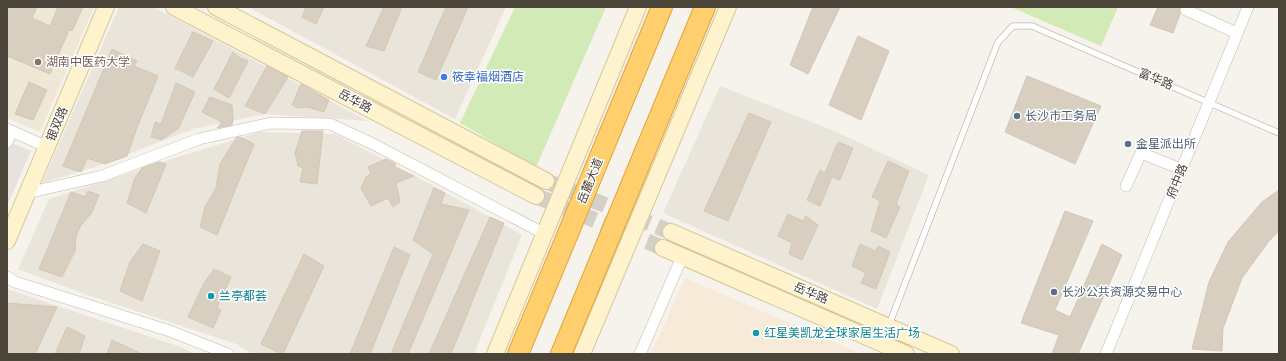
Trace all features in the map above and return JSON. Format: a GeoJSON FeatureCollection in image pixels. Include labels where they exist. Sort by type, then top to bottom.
{"type":"FeatureCollection","features":[{"type":"Feature","properties":{"kind":"highway","name":"岳麓大道"},"geometry":{"type":"LineString","coordinates":[[518,354],[662,7]]}},
{"type":"Feature","properties":{"kind":"highway"},"geometry":{"type":"LineString","coordinates":[[561,354],[705,7]]}},
{"type":"Feature","properties":{"kind":"street","name":"银双路"},"geometry":{"type":"LineString","coordinates":[[7,240],[106,7]]}},
{"type":"Feature","properties":{"kind":"street","name":"岳华路"},"geometry":{"type":"LineString","coordinates":[[174,7],[536,196]]}},
{"type":"Feature","properties":{"kind":"street","name":"岳华路"},"geometry":{"type":"LineString","coordinates":[[216,7],[546,181]]}},
{"type":"Feature","properties":{"kind":"street"},"geometry":{"type":"LineString","coordinates":[[495,354],[638,7]]}},
{"type":"Feature","properties":{"kind":"street"},"geometry":{"type":"LineString","coordinates":[[582,354],[728,7]]}},
{"type":"Feature","properties":{"kind":"street","name":"府中路"},"geometry":{"type":"LineString","coordinates":[[1106,354],[1248,7]]}},
{"type":"Feature","properties":{"kind":"street"},"geometry":{"type":"LineString","coordinates":[[1186,10],[1237,33]]}},
{"type":"Feature","properties":{"kind":"street"},"geometry":{"type":"LineString","coordinates":[[27,193],[102,176],[199,139],[271,123],[330,124],[372,144],[544,234]]}},
{"type":"Feature","properties":{"kind":"street"},"geometry":{"type":"LineString","coordinates":[[7,142],[9,130],[47,146]]}},
{"type":"Feature","properties":{"kind":"street"},"geometry":{"type":"LineString","coordinates":[[1126,186],[1141,153],[1181,169]]}},
{"type":"Feature","properties":{"kind":"street","name":"岳华路"},"geometry":{"type":"LineString","coordinates":[[671,232],[951,354]]}},
{"type":"Feature","properties":{"kind":"street","name":"岳华路"},"geometry":{"type":"LineString","coordinates":[[663,248],[885,350],[906,354]]}},
{"type":"Feature","properties":{"kind":"street"},"geometry":{"type":"LineString","coordinates":[[640,354],[682,257]]}},
{"type":"Feature","properties":{"kind":"street"},"geometry":{"type":"LineString","coordinates":[[7,277],[15,282],[170,331],[228,354]]}},
{"type":"Feature","properties":{"kind":"lane","name":"富华路"},"geometry":{"type":"LineString","coordinates":[[888,327],[998,42],[1013,26],[1032,26],[1279,133]]}},
{"type":"Feature","properties":{"kind":"shaded area","name":"湖南中医药大学"},"geometry":{"type":"Polygon","coordinates":[[[7,7],[94,7],[40,132],[7,118],[7,7]]]}},
{"type":"Feature","properties":{"kind":"shaded area"},"geometry":{"type":"Polygon","coordinates":[[[119,7],[153,7],[368,121],[265,114],[193,129],[95,167],[42,183],[119,7]]]}},
{"type":"Feature","properties":{"kind":"shaded area"},"geometry":{"type":"Polygon","coordinates":[[[248,7],[506,7],[455,119],[248,7]]]}},
{"type":"Feature","properties":{"kind":"shaded area"},"geometry":{"type":"Polygon","coordinates":[[[720,86],[832,130],[929,175],[877,309],[663,213],[720,86]]]}},
{"type":"Feature","properties":{"kind":"shaded area"},"geometry":{"type":"Polygon","coordinates":[[[260,132],[335,134],[421,179],[522,235],[474,354],[252,354],[236,344],[85,294],[18,269],[49,199],[171,159],[260,132]]]}},
{"type":"Feature","properties":{"kind":"shaded area"},"geometry":{"type":"Polygon","coordinates":[[[7,141],[31,151],[7,206],[7,141]]]}},
{"type":"Feature","properties":{"kind":"shaded area"},"geometry":{"type":"Polygon","coordinates":[[[685,278],[862,354],[651,354],[685,278]]]}},
{"type":"Feature","properties":{"kind":"shaded area"},"geometry":{"type":"Polygon","coordinates":[[[7,289],[181,347],[195,354],[7,354],[7,289]]]}},
{"type":"Feature","properties":{"kind":"green space"},"geometry":{"type":"Polygon","coordinates":[[[515,7],[606,7],[536,167],[460,123],[515,7]]]}},
{"type":"Feature","properties":{"kind":"green space"},"geometry":{"type":"Polygon","coordinates":[[[1011,7],[1118,7],[1101,46],[1011,7]]]}},
{"type":"Feature","properties":{"kind":"building"},"geometry":{"type":"Polygon","coordinates":[[[7,7],[37,7],[32,18],[50,26],[58,7],[83,7],[72,31],[69,30],[50,74],[7,56],[7,7]]]}},
{"type":"Feature","properties":{"kind":"building"},"geometry":{"type":"Polygon","coordinates":[[[306,7],[324,7],[316,24],[302,17],[306,7]]]}},
{"type":"Feature","properties":{"kind":"building"},"geometry":{"type":"Polygon","coordinates":[[[384,7],[402,7],[384,51],[366,46],[384,7]]]}},
{"type":"Feature","properties":{"kind":"building"},"geometry":{"type":"Polygon","coordinates":[[[446,7],[468,7],[436,80],[418,72],[446,7]]]}},
{"type":"Feature","properties":{"kind":"building"},"geometry":{"type":"Polygon","coordinates":[[[813,7],[840,7],[808,74],[790,65],[813,7]]]}},
{"type":"Feature","properties":{"kind":"building"},"geometry":{"type":"Polygon","coordinates":[[[1158,7],[1180,7],[1180,14],[1173,33],[1150,25],[1158,7]]]}},
{"type":"Feature","properties":{"kind":"building"},"geometry":{"type":"Polygon","coordinates":[[[193,32],[213,41],[193,77],[175,68],[193,32]]]}},
{"type":"Feature","properties":{"kind":"building"},"geometry":{"type":"Polygon","coordinates":[[[858,36],[889,51],[861,120],[829,105],[858,36]]]}},
{"type":"Feature","properties":{"kind":"building"},"geometry":{"type":"Polygon","coordinates":[[[112,49],[137,61],[134,66],[158,76],[127,156],[105,164],[87,158],[81,172],[63,166],[112,49]]]}},
{"type":"Feature","properties":{"kind":"building"},"geometry":{"type":"Polygon","coordinates":[[[233,52],[240,58],[248,61],[229,98],[214,89],[233,52]]]}},
{"type":"Feature","properties":{"kind":"building"},"geometry":{"type":"Polygon","coordinates":[[[267,66],[288,77],[265,114],[245,106],[267,66]]]}},
{"type":"Feature","properties":{"kind":"building"},"geometry":{"type":"Polygon","coordinates":[[[1027,76],[1101,106],[1075,164],[1005,132],[1027,76]]]}},
{"type":"Feature","properties":{"kind":"building"},"geometry":{"type":"Polygon","coordinates":[[[29,82],[47,90],[33,120],[15,114],[29,82]]]}},
{"type":"Feature","properties":{"kind":"building"},"geometry":{"type":"Polygon","coordinates":[[[176,83],[195,92],[178,129],[161,140],[151,137],[155,122],[161,124],[176,83]]]}},
{"type":"Feature","properties":{"kind":"building"},"geometry":{"type":"Polygon","coordinates":[[[301,84],[329,100],[324,112],[307,107],[298,108],[292,105],[301,84]]]}},
{"type":"Feature","properties":{"kind":"building"},"geometry":{"type":"Polygon","coordinates":[[[210,97],[232,105],[232,125],[217,128],[222,122],[202,112],[210,97]]]}},
{"type":"Feature","properties":{"kind":"building"},"geometry":{"type":"Polygon","coordinates":[[[749,113],[771,122],[728,221],[704,211],[749,113]]]}},
{"type":"Feature","properties":{"kind":"building"},"geometry":{"type":"Polygon","coordinates":[[[302,131],[323,131],[317,184],[300,182],[303,168],[298,166],[295,153],[302,131]]]}},
{"type":"Feature","properties":{"kind":"building"},"geometry":{"type":"Polygon","coordinates":[[[240,137],[254,144],[217,235],[200,227],[205,207],[216,188],[220,164],[236,138],[240,137]]]}},
{"type":"Feature","properties":{"kind":"building"},"geometry":{"type":"Polygon","coordinates":[[[838,142],[853,148],[840,180],[832,177],[820,206],[807,200],[820,170],[825,173],[838,142]]]}},
{"type":"Feature","properties":{"kind":"building"},"geometry":{"type":"Polygon","coordinates":[[[386,159],[396,164],[394,167],[414,176],[396,183],[400,202],[393,207],[388,198],[371,206],[361,188],[366,177],[371,174],[368,167],[386,159]]]}},
{"type":"Feature","properties":{"kind":"building"},"geometry":{"type":"Polygon","coordinates":[[[888,161],[909,171],[896,204],[900,207],[886,238],[871,231],[880,201],[872,197],[888,161]]]}},
{"type":"Feature","properties":{"kind":"building"},"geometry":{"type":"Polygon","coordinates":[[[159,162],[166,164],[146,213],[127,203],[135,178],[142,168],[159,162]]]}},
{"type":"Feature","properties":{"kind":"building"},"geometry":{"type":"Polygon","coordinates":[[[434,188],[445,193],[441,204],[469,210],[408,354],[391,354],[433,254],[413,240],[434,188]]]}},
{"type":"Feature","properties":{"kind":"building"},"geometry":{"type":"Polygon","coordinates":[[[1279,190],[1279,231],[1269,241],[1242,278],[1223,328],[1222,351],[1192,349],[1209,282],[1228,242],[1262,202],[1279,190]]]}},
{"type":"Feature","properties":{"kind":"building"},"geometry":{"type":"Polygon","coordinates":[[[88,191],[99,195],[91,214],[81,225],[76,236],[75,251],[62,277],[39,269],[71,192],[85,197],[88,191]]]}},
{"type":"Feature","properties":{"kind":"building"},"geometry":{"type":"Polygon","coordinates":[[[1065,211],[1093,221],[1055,310],[1070,317],[1102,244],[1122,255],[1078,354],[1052,354],[1059,335],[1021,323],[1065,211]]]}},
{"type":"Feature","properties":{"kind":"building"},"geometry":{"type":"Polygon","coordinates":[[[788,214],[803,221],[806,216],[818,225],[802,260],[789,254],[792,243],[778,236],[788,214]]]}},
{"type":"Feature","properties":{"kind":"building"},"geometry":{"type":"Polygon","coordinates":[[[490,217],[504,223],[451,354],[429,354],[490,217]]]}},
{"type":"Feature","properties":{"kind":"building"},"geometry":{"type":"Polygon","coordinates":[[[143,244],[160,251],[142,301],[120,291],[130,262],[143,244]]]}},
{"type":"Feature","properties":{"kind":"building"},"geometry":{"type":"Polygon","coordinates":[[[860,244],[875,251],[878,246],[890,252],[876,289],[861,283],[866,273],[852,266],[860,244]]]}},
{"type":"Feature","properties":{"kind":"building"},"geometry":{"type":"Polygon","coordinates":[[[394,247],[410,255],[370,354],[350,354],[394,247]]]}},
{"type":"Feature","properties":{"kind":"building"},"geometry":{"type":"Polygon","coordinates":[[[304,254],[324,266],[283,354],[281,354],[261,344],[304,254]]]}},
{"type":"Feature","properties":{"kind":"building","name":"兰亭都荟"},"geometry":{"type":"Polygon","coordinates":[[[214,269],[231,277],[217,308],[221,310],[213,328],[188,317],[204,283],[214,269]]]}},
{"type":"Feature","properties":{"kind":"building"},"geometry":{"type":"Polygon","coordinates":[[[7,303],[57,307],[35,354],[7,354],[7,303]]]}},
{"type":"Feature","properties":{"kind":"building"},"geometry":{"type":"Polygon","coordinates":[[[67,327],[85,336],[79,354],[55,354],[67,327]]]}},
{"type":"Feature","properties":{"kind":"building"},"geometry":{"type":"Polygon","coordinates":[[[112,340],[142,354],[107,354],[112,340]]]}},
{"type":"Feature","properties":{"kind":"tunnel"},"geometry":{"type":"LineString","coordinates":[[546,181],[671,232]]}},
{"type":"Feature","properties":{"kind":"tunnel"},"geometry":{"type":"LineString","coordinates":[[536,196],[663,248]]}},
{"type":"Feature","properties":{"kind":"place","name":"湖南中医药大学"},"geometry":{"type":"Point","coordinates":[38,62]}},
{"type":"Feature","properties":{"kind":"place","name":"筱幸福烟酒店"},"geometry":{"type":"Point","coordinates":[444,77]}},
{"type":"Feature","properties":{"kind":"place","name":"长沙市工务局"},"geometry":{"type":"Point","coordinates":[1017,116]}},
{"type":"Feature","properties":{"kind":"place","name":"金星派出所"},"geometry":{"type":"Point","coordinates":[1128,144]}},
{"type":"Feature","properties":{"kind":"place","name":"长沙公共资源交易中心"},"geometry":{"type":"Point","coordinates":[1054,292]}},
{"type":"Feature","properties":{"kind":"place","name":"兰亭都荟"},"geometry":{"type":"Point","coordinates":[211,296]}},
{"type":"Feature","properties":{"kind":"place","name":"红星美凯龙全球家居生活广场"},"geometry":{"type":"Point","coordinates":[756,333]}}]}
